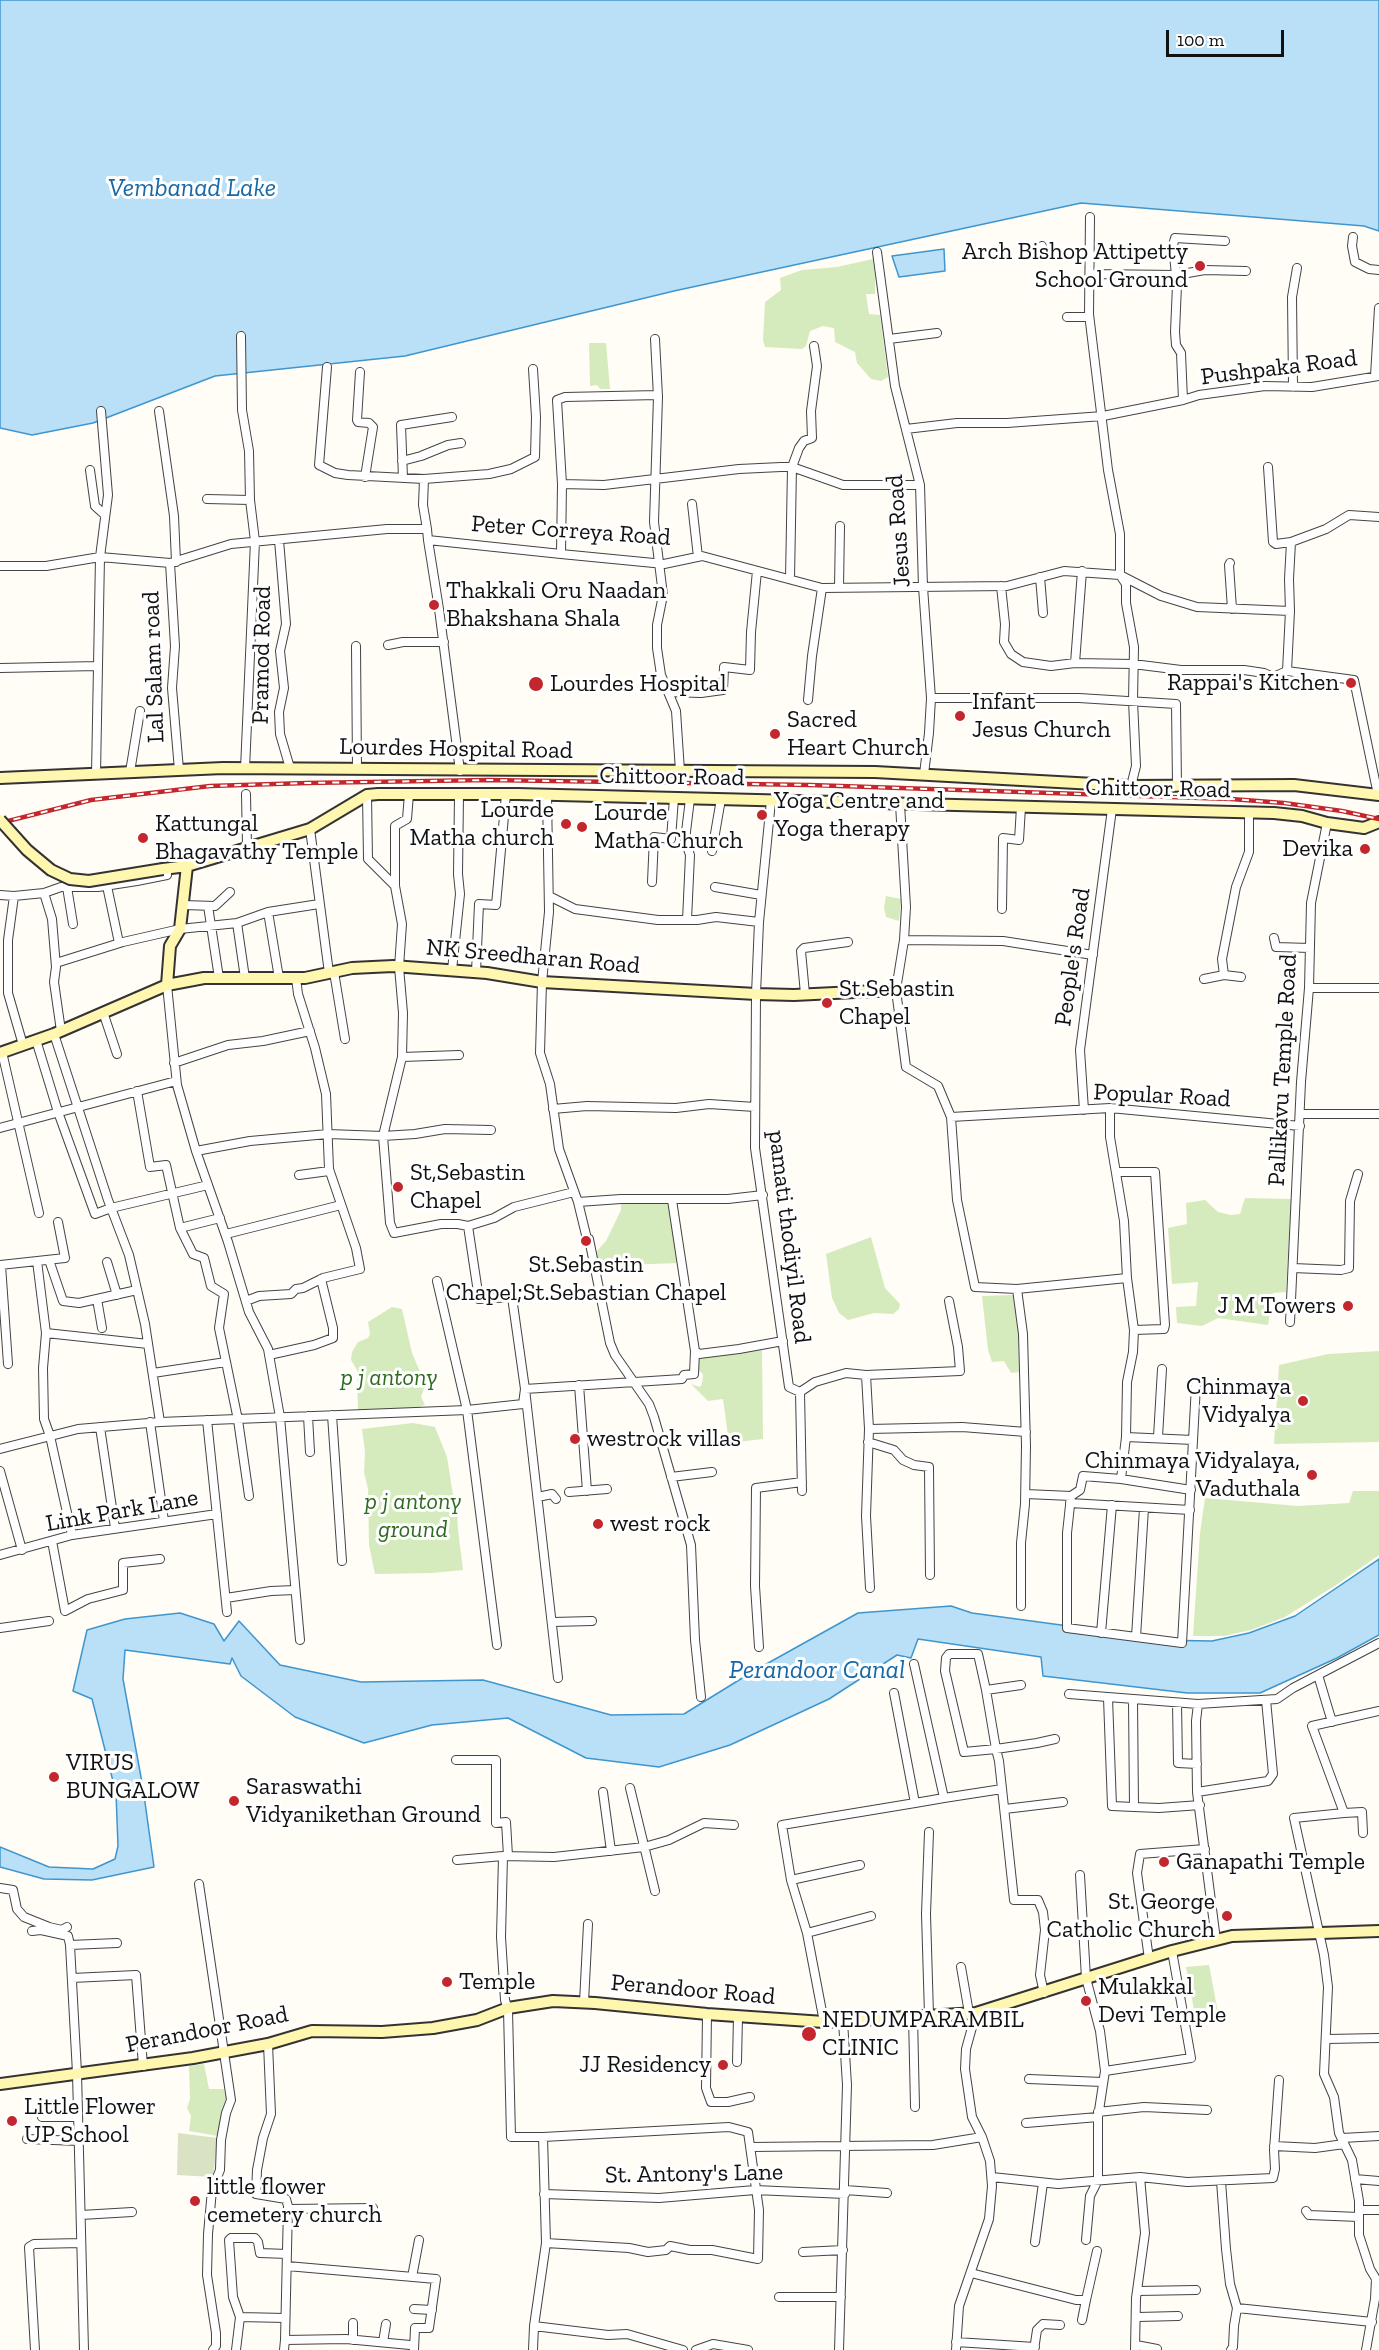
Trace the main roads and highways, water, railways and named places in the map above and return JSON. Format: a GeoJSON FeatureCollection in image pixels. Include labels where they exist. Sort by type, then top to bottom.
{"type":"FeatureCollection","features":[{"type":"Feature","properties":{"kind":"main road","name":"Lourdes Hospital Road"},"geometry":{"type":"LineString","coordinates":[[0,778],[178,770],[290,768],[924,774],[1131,786],[1293,784],[1379,795]]}},
{"type":"Feature","properties":{"kind":"main road","name":"Chittoor Road"},"geometry":{"type":"LineString","coordinates":[[0,820],[27,850],[51,870],[70,879],[89,881],[187,866],[247,846],[310,829],[367,795],[547,795],[1249,813],[1302,816],[1327,823],[1364,828],[1379,822]]}},
{"type":"Feature","properties":{"kind":"main road"},"geometry":{"type":"LineString","coordinates":[[167,985],[170,946],[180,928],[187,866]]}},
{"type":"Feature","properties":{"kind":"main road","name":"NK Sreedharan Road"},"geometry":{"type":"LineString","coordinates":[[1,1052],[57,1032],[167,985],[204,978],[296,978],[352,968],[399,967],[476,972],[542,982],[756,994],[897,990]]}},
{"type":"Feature","properties":{"kind":"main road","name":"Perandoor Road"},"geometry":{"type":"LineString","coordinates":[[0,2084],[143,2066],[268,2044],[312,2031],[382,2032],[442,2026],[477,2020],[508,2008],[553,2001],[824,2022],[973,2013],[1044,1993],[1172,1951],[1232,1936],[1379,1931]]}},
{"type":"Feature","properties":{"kind":"water","name":"Vembanad Lake"},"geometry":{"type":"Polygon","coordinates":[[[0,0],[1379,0],[1379,231],[1364,226],[1081,203],[674,291],[405,356],[215,376],[93,423],[32,435],[0,428],[0,0]]]}},
{"type":"Feature","properties":{"kind":"water"},"geometry":{"type":"Polygon","coordinates":[[[944,249],[945,271],[899,277],[892,256],[944,249]]]}},
{"type":"Feature","properties":{"kind":"water","name":"Perandoor Canal"},"geometry":{"type":"Polygon","coordinates":[[[1379,1559],[1379,1635],[1337,1658],[1260,1693],[1187,1693],[1043,1676],[1041,1657],[918,1639],[911,1658],[897,1655],[829,1699],[730,1745],[659,1767],[586,1758],[508,1718],[432,1725],[364,1743],[295,1717],[241,1676],[232,1658],[230,1664],[125,1650],[123,1679],[143,1788],[154,1867],[92,1880],[44,1879],[0,1867],[0,1847],[49,1867],[93,1869],[115,1859],[118,1846],[116,1793],[92,1699],[73,1691],[87,1630],[125,1619],[180,1613],[214,1624],[224,1641],[239,1621],[280,1665],[361,1682],[483,1680],[611,1715],[684,1714],[752,1672],[858,1613],[951,1606],[972,1613],[1153,1640],[1212,1641],[1249,1633],[1295,1616],[1379,1559]]]}},
{"type":"Feature","properties":{"kind":"railway"},"geometry":{"type":"LineString","coordinates":[[0,823],[91,800],[210,786],[488,780],[810,785],[1231,799],[1284,803],[1379,819]]}},
{"type":"Feature","properties":{"kind":"place","name":"Arch Bishop Attipetty School Ground"},"geometry":{"type":"Point","coordinates":[1200,266]}},
{"type":"Feature","properties":{"kind":"place","name":"Thakkali Oru Naadan Bhakshana Shala"},"geometry":{"type":"Point","coordinates":[434,605]}},
{"type":"Feature","properties":{"kind":"place","name":"Rappai's Kitchen"},"geometry":{"type":"Point","coordinates":[1351,683]}},
{"type":"Feature","properties":{"kind":"place","name":"Lourdes Hospital"},"geometry":{"type":"Point","coordinates":[536,684]}},
{"type":"Feature","properties":{"kind":"place","name":"Infant Jesus Church"},"geometry":{"type":"Point","coordinates":[960,716]}},
{"type":"Feature","properties":{"kind":"place","name":"Sacred Heart Church"},"geometry":{"type":"Point","coordinates":[775,734]}},
{"type":"Feature","properties":{"kind":"place","name":"Yoga Centre and Yoga therapy"},"geometry":{"type":"Point","coordinates":[762,815]}},
{"type":"Feature","properties":{"kind":"place","name":"Lourde Matha church"},"geometry":{"type":"Point","coordinates":[566,824]}},
{"type":"Feature","properties":{"kind":"place","name":"Lourde Matha Church"},"geometry":{"type":"Point","coordinates":[582,827]}},
{"type":"Feature","properties":{"kind":"place","name":"Kattungal Bhagavathy Temple"},"geometry":{"type":"Point","coordinates":[143,838]}},
{"type":"Feature","properties":{"kind":"place","name":"Devika"},"geometry":{"type":"Point","coordinates":[1365,849]}},
{"type":"Feature","properties":{"kind":"place","name":"St.Sebastin Chapel"},"geometry":{"type":"Point","coordinates":[827,1003]}},
{"type":"Feature","properties":{"kind":"place","name":"St,Sebastin Chapel"},"geometry":{"type":"Point","coordinates":[398,1187]}},
{"type":"Feature","properties":{"kind":"place","name":"St.Sebastin Chapel;St.Sebastian Chapel"},"geometry":{"type":"Point","coordinates":[586,1241]}},
{"type":"Feature","properties":{"kind":"place","name":"J M Towers"},"geometry":{"type":"Point","coordinates":[1348,1306]}},
{"type":"Feature","properties":{"kind":"place","name":"Chinmaya Vidyalya"},"geometry":{"type":"Point","coordinates":[1303,1401]}},
{"type":"Feature","properties":{"kind":"place","name":"westrock villas"},"geometry":{"type":"Point","coordinates":[575,1439]}},
{"type":"Feature","properties":{"kind":"place","name":"Chinmaya Vidyalaya, Vaduthala"},"geometry":{"type":"Point","coordinates":[1312,1475]}},
{"type":"Feature","properties":{"kind":"place","name":"west rock"},"geometry":{"type":"Point","coordinates":[598,1524]}},
{"type":"Feature","properties":{"kind":"place","name":"VIRUS BUNGALOW"},"geometry":{"type":"Point","coordinates":[54,1777]}},
{"type":"Feature","properties":{"kind":"place","name":"Saraswathi Vidyanikethan Ground"},"geometry":{"type":"Point","coordinates":[234,1801]}},
{"type":"Feature","properties":{"kind":"place","name":"Ganapathi Temple"},"geometry":{"type":"Point","coordinates":[1164,1862]}},
{"type":"Feature","properties":{"kind":"place","name":"St. George Catholic Church"},"geometry":{"type":"Point","coordinates":[1227,1916]}},
{"type":"Feature","properties":{"kind":"place","name":"Temple"},"geometry":{"type":"Point","coordinates":[447,1982]}},
{"type":"Feature","properties":{"kind":"place","name":"Mulakkal Devi Temple"},"geometry":{"type":"Point","coordinates":[1086,2001]}},
{"type":"Feature","properties":{"kind":"place","name":"NEDUMPARAMBIL CLINIC"},"geometry":{"type":"Point","coordinates":[809,2034]}},
{"type":"Feature","properties":{"kind":"place","name":"JJ Residency"},"geometry":{"type":"Point","coordinates":[723,2065]}},
{"type":"Feature","properties":{"kind":"place","name":"Little Flower UP School"},"geometry":{"type":"Point","coordinates":[12,2121]}},
{"type":"Feature","properties":{"kind":"place","name":"little flower cemetery church"},"geometry":{"type":"Point","coordinates":[195,2201]}},
{"type":"Feature","properties":{"kind":"park label","name":"p j antony"},"geometry":{"type":"Point","coordinates":[389,1378]}},
{"type":"Feature","properties":{"kind":"park label","name":"p j antony ground"},"geometry":{"type":"Point","coordinates":[413,1516]}}]}
